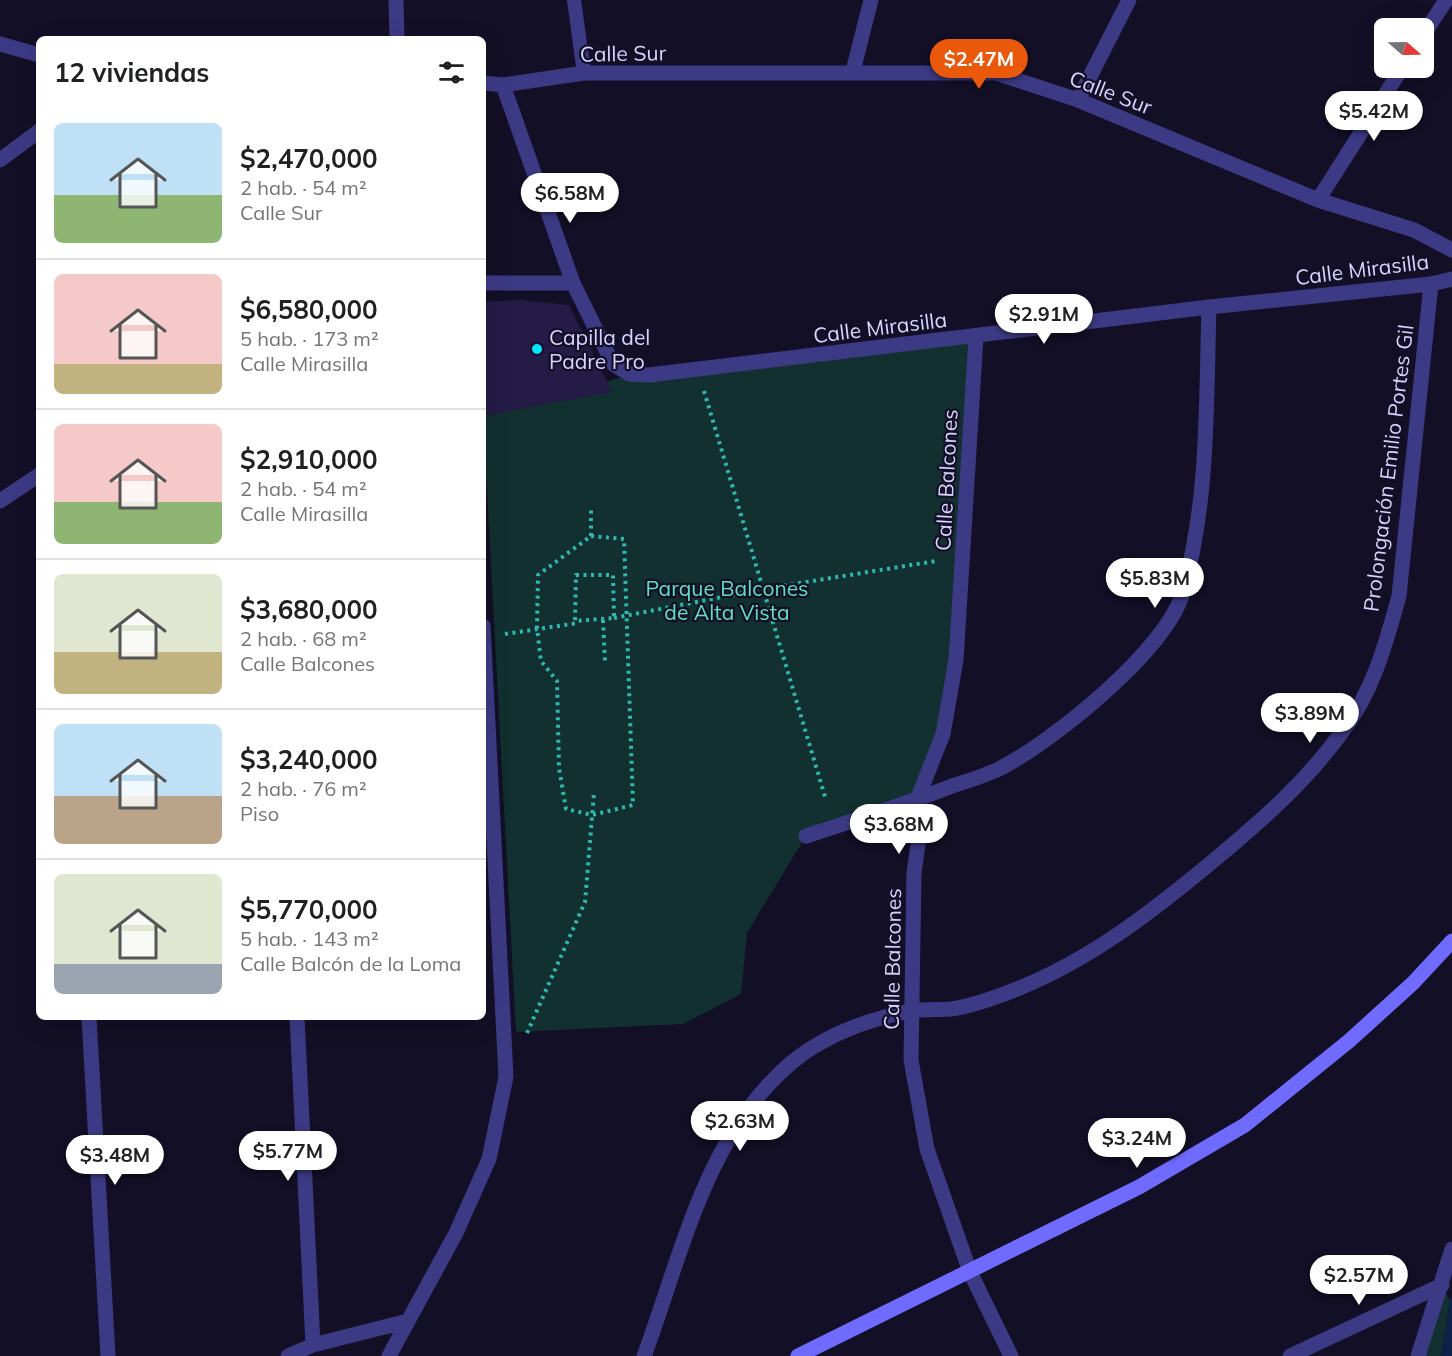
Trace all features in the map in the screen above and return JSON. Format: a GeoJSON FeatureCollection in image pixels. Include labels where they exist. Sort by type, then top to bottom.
{"type":"FeatureCollection","features":[{"type":"Feature","properties":{"kind":"street"},"geometry":{"type":"LineString","coordinates":[[396,0],[397,36]]}},
{"type":"Feature","properties":{"kind":"street"},"geometry":{"type":"LineString","coordinates":[[853,72],[871,0]]}},
{"type":"Feature","properties":{"kind":"street"},"geometry":{"type":"LineString","coordinates":[[1077,100],[1129,0]]}},
{"type":"Feature","properties":{"kind":"street"},"geometry":{"type":"LineString","coordinates":[[1434,19],[1446,0]]}},
{"type":"Feature","properties":{"kind":"street"},"geometry":{"type":"LineString","coordinates":[[0,44],[36,54]]}},
{"type":"Feature","properties":{"kind":"street","name":"Calle Sur"},"geometry":{"type":"LineString","coordinates":[[486,83],[503,85],[584,73],[996,73],[1077,100],[1318,200],[1414,230],[1452,250]]}},
{"type":"Feature","properties":{"kind":"street"},"geometry":{"type":"LineString","coordinates":[[1318,200],[1396,78]]}},
{"type":"Feature","properties":{"kind":"street","name":"Calle Mirasilla"},"geometry":{"type":"LineString","coordinates":[[503,85],[573,283],[613,364],[634,374],[975,337],[1431,284],[1452,279]]}},
{"type":"Feature","properties":{"kind":"street"},"geometry":{"type":"LineString","coordinates":[[0,160],[36,133]]}},
{"type":"Feature","properties":{"kind":"street"},"geometry":{"type":"LineString","coordinates":[[486,284],[573,283]]}},
{"type":"Feature","properties":{"kind":"street","name":"Prolongación Emilio Portes Gil"},"geometry":{"type":"LineString","coordinates":[[644,1356],[700,1196],[724,1148],[761,1093],[792,1062],[827,1039],[865,1023],[913,1011],[955,1008],[1017,989],[1078,960],[1163,902],[1281,804],[1343,731],[1370,686],[1387,640],[1399,596],[1431,284]]}},
{"type":"Feature","properties":{"kind":"street"},"geometry":{"type":"LineString","coordinates":[[806,836],[917,800],[1008,763],[1051,735],[1110,688],[1154,645],[1182,594],[1198,520],[1204,473],[1209,308]]}},
{"type":"Feature","properties":{"kind":"street","name":"Calle Balcones"},"geometry":{"type":"LineString","coordinates":[[975,337],[956,660],[950,703],[938,752],[917,800],[921,823],[914,873],[911,1060],[927,1149],[970,1272],[1011,1356]]}},
{"type":"Feature","properties":{"kind":"street"},"geometry":{"type":"LineString","coordinates":[[0,501],[36,477]]}},
{"type":"Feature","properties":{"kind":"street"},"geometry":{"type":"LineString","coordinates":[[389,1356],[456,1233],[489,1160],[506,1077],[489,631]]}},
{"type":"Feature","properties":{"kind":"street"},"geometry":{"type":"LineString","coordinates":[[798,1356],[1139,1187],[1245,1125],[1365,1026],[1413,983],[1452,941]]}},
{"type":"Feature","properties":{"kind":"street"},"geometry":{"type":"LineString","coordinates":[[89,1020],[108,1356]]}},
{"type":"Feature","properties":{"kind":"street"},"geometry":{"type":"LineString","coordinates":[[297,1020],[313,1345]]}},
{"type":"Feature","properties":{"kind":"street"},"geometry":{"type":"LineString","coordinates":[[1418,1356],[1452,1249]]}},
{"type":"Feature","properties":{"kind":"street"},"geometry":{"type":"LineString","coordinates":[[1290,1356],[1442,1285]]}},
{"type":"Feature","properties":{"kind":"street"},"geometry":{"type":"LineString","coordinates":[[288,1356],[313,1345],[408,1321]]}},
{"type":"Feature","properties":{"kind":"lane"},"geometry":{"type":"LineString","coordinates":[[574,0],[584,73]]}},
{"type":"Feature","properties":{"kind":"path"},"geometry":{"type":"LineString","coordinates":[[704,391],[826,800]]}},
{"type":"Feature","properties":{"kind":"path"},"geometry":{"type":"LineString","coordinates":[[591,507],[591,536]]}},
{"type":"Feature","properties":{"kind":"path"},"geometry":{"type":"LineString","coordinates":[[591,536],[624,539],[633,805],[592,815],[566,809],[559,768],[557,681],[541,661],[537,628],[538,575],[591,536]]}},
{"type":"Feature","properties":{"kind":"path"},"geometry":{"type":"LineString","coordinates":[[489,631],[604,620],[764,589],[936,561]]}},
{"type":"Feature","properties":{"kind":"path"},"geometry":{"type":"LineString","coordinates":[[604,620],[575,621],[576,575],[613,575],[614,618]]}},
{"type":"Feature","properties":{"kind":"path"},"geometry":{"type":"LineString","coordinates":[[604,620],[605,662]]}},
{"type":"Feature","properties":{"kind":"path"},"geometry":{"type":"LineString","coordinates":[[526,1035],[585,902],[594,793]]}},
{"type":"Feature","properties":{"kind":"green space","name":"Parque Balcones de Alta Vista"},"geometry":{"type":"Polygon","coordinates":[[[976,337],[956,660],[917,800],[806,836],[747,933],[741,994],[683,1024],[516,1032],[486,472],[486,415],[634,374],[976,337]]]}},
{"type":"Feature","properties":{"kind":"green space"},"geometry":{"type":"Polygon","coordinates":[[[1442,1285],[1450,1301],[1441,1356],[1418,1356],[1442,1285]]]}},
{"type":"Feature","properties":{"kind":"water"},"geometry":{"type":"Polygon","coordinates":[[[1452,1294],[1452,1356],[1441,1356],[1450,1301],[1452,1294]]]}},
{"type":"Feature","properties":{"kind":"building","name":"Capilla del Padre Pro"},"geometry":{"type":"Polygon","coordinates":[[[520,300],[569,305],[612,392],[486,415],[486,302],[520,300]]]}},
{"type":"Feature","properties":{"kind":"place","name":"Capilla del Padre Pro"},"geometry":{"type":"Point","coordinates":[537,349]}}]}
